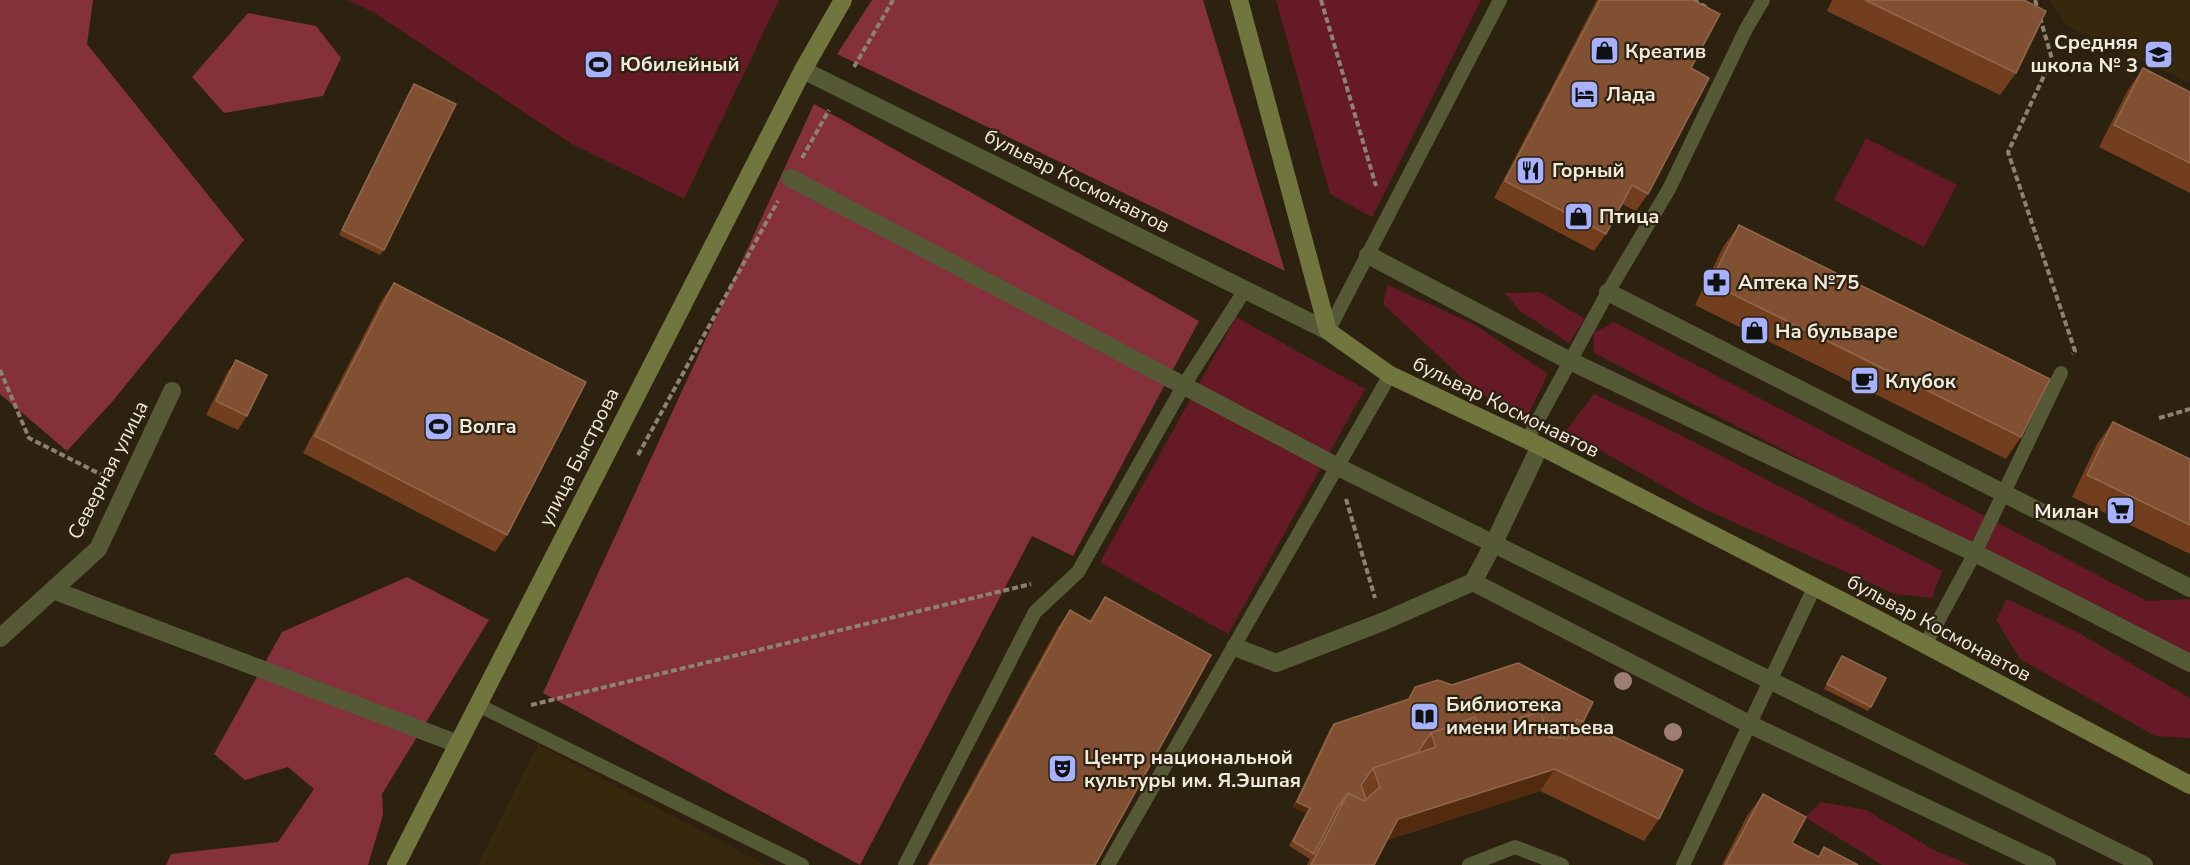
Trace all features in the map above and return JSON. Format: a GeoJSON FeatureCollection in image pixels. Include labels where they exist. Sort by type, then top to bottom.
{"type":"FeatureCollection","features":[{"type":"Feature","properties":{"kind":"street","name":"улица Быстрова"},"geometry":{"type":"LineString","coordinates":[[396,865],[803,70],[843,0]]}},
{"type":"Feature","properties":{"kind":"street"},"geometry":{"type":"LineString","coordinates":[[1239,0],[1328,331]]}},
{"type":"Feature","properties":{"kind":"street","name":"бульвар Космонавтов"},"geometry":{"type":"LineString","coordinates":[[803,70],[1328,331],[1390,375],[1534,443],[2190,785]]}},
{"type":"Feature","properties":{"kind":"street"},"geometry":{"type":"LineString","coordinates":[[790,178],[1336,466],[2144,865]]}},
{"type":"Feature","properties":{"kind":"street"},"geometry":{"type":"LineString","coordinates":[[1368,255],[1570,362],[1975,553],[2190,663]]}},
{"type":"Feature","properties":{"kind":"street"},"geometry":{"type":"LineString","coordinates":[[1608,292],[2190,588]]}},
{"type":"Feature","properties":{"kind":"street","name":"Северная улица"},"geometry":{"type":"LineString","coordinates":[[0,638],[98,549],[172,392]]}},
{"type":"Feature","properties":{"kind":"street"},"geometry":{"type":"LineString","coordinates":[[1235,647],[1275,663],[1382,622],[1473,582],[1493,545],[1534,443]]}},
{"type":"Feature","properties":{"kind":"street"},"geometry":{"type":"LineString","coordinates":[[1473,582],[1750,725],[2047,865]]}},
{"type":"Feature","properties":{"kind":"street"},"geometry":{"type":"LineString","coordinates":[[53,590],[458,744]]}},
{"type":"Feature","properties":{"kind":"lane"},"geometry":{"type":"LineString","coordinates":[[1328,331],[1500,0]]}},
{"type":"Feature","properties":{"kind":"lane"},"geometry":{"type":"LineString","coordinates":[[1534,443],[1570,362],[1669,189],[1746,28],[1763,0]]}},
{"type":"Feature","properties":{"kind":"lane"},"geometry":{"type":"LineString","coordinates":[[905,865],[1035,612],[1078,572],[1184,385],[1245,290]]}},
{"type":"Feature","properties":{"kind":"lane"},"geometry":{"type":"LineString","coordinates":[[1925,645],[1975,553],[2061,373]]}},
{"type":"Feature","properties":{"kind":"lane"},"geometry":{"type":"LineString","coordinates":[[1108,865],[1390,375]]}},
{"type":"Feature","properties":{"kind":"lane"},"geometry":{"type":"LineString","coordinates":[[1683,865],[1814,588]]}},
{"type":"Feature","properties":{"kind":"lane"},"geometry":{"type":"LineString","coordinates":[[478,705],[802,865]]}},
{"type":"Feature","properties":{"kind":"lane"},"geometry":{"type":"LineString","coordinates":[[1470,865],[1515,847],[1562,865]]}},
{"type":"Feature","properties":{"kind":"path"},"geometry":{"type":"LineString","coordinates":[[634,462],[790,178],[892,0]]}},
{"type":"Feature","properties":{"kind":"path"},"geometry":{"type":"LineString","coordinates":[[1321,0],[1377,186],[1375,197]]}},
{"type":"Feature","properties":{"kind":"path"},"geometry":{"type":"LineString","coordinates":[[1693,0],[1746,28]]}},
{"type":"Feature","properties":{"kind":"path"},"geometry":{"type":"LineString","coordinates":[[2036,0],[2052,59],[2008,152],[2074,351],[2061,373]]}},
{"type":"Feature","properties":{"kind":"path"},"geometry":{"type":"LineString","coordinates":[[0,370],[28,438],[127,487]]}},
{"type":"Feature","properties":{"kind":"path"},"geometry":{"type":"LineString","coordinates":[[2159,418],[2190,408]]}},
{"type":"Feature","properties":{"kind":"path"},"geometry":{"type":"LineString","coordinates":[[1336,466],[1382,622]]}},
{"type":"Feature","properties":{"kind":"path"},"geometry":{"type":"LineString","coordinates":[[495,714],[1033,583]]}},
{"type":"Feature","properties":{"kind":"shaded area"},"geometry":{"type":"Polygon","coordinates":[[[0,0],[93,0],[87,44],[244,240],[111,403],[67,451],[0,394],[0,0]]]}},
{"type":"Feature","properties":{"kind":"shaded area","name":"Юбилейный"},"geometry":{"type":"Polygon","coordinates":[[[348,0],[779,0],[684,199],[570,143],[373,12],[348,0]]]}},
{"type":"Feature","properties":{"kind":"shaded area"},"geometry":{"type":"Polygon","coordinates":[[[872,0],[1203,0],[1285,271],[837,54],[872,0]]]}},
{"type":"Feature","properties":{"kind":"shaded area"},"geometry":{"type":"Polygon","coordinates":[[[1276,0],[1481,0],[1372,217],[1330,194],[1276,0]]]}},
{"type":"Feature","properties":{"kind":"shaded area","name":"Средняя школа № 3"},"geometry":{"type":"Polygon","coordinates":[[[2049,0],[2190,0],[2190,83],[2065,25],[2049,0]]]}},
{"type":"Feature","properties":{"kind":"shaded area"},"geometry":{"type":"Polygon","coordinates":[[[248,13],[316,26],[341,58],[323,96],[224,113],[192,77],[248,13]]]}},
{"type":"Feature","properties":{"kind":"shaded area"},"geometry":{"type":"Polygon","coordinates":[[[814,104],[1199,321],[1073,556],[1032,536],[860,865],[543,693],[814,104]]]}},
{"type":"Feature","properties":{"kind":"shaded area"},"geometry":{"type":"Polygon","coordinates":[[[1866,138],[1957,185],[1924,247],[1834,200],[1866,138]]]}},
{"type":"Feature","properties":{"kind":"shaded area"},"geometry":{"type":"Polygon","coordinates":[[[1388,285],[1475,325],[1548,374],[1528,415],[1478,393],[1383,304],[1388,285]]]}},
{"type":"Feature","properties":{"kind":"shaded area"},"geometry":{"type":"Polygon","coordinates":[[[1540,292],[1585,319],[1569,343],[1520,311],[1505,293],[1540,292]]]}},
{"type":"Feature","properties":{"kind":"shaded area"},"geometry":{"type":"Polygon","coordinates":[[[1236,317],[1365,389],[1228,634],[1100,562],[1236,317]]]}},
{"type":"Feature","properties":{"kind":"shaded area"},"geometry":{"type":"Polygon","coordinates":[[[1614,322],[2147,601],[2190,599],[2190,655],[1931,526],[1594,353],[1594,333],[1614,322]]]}},
{"type":"Feature","properties":{"kind":"shaded area"},"geometry":{"type":"Polygon","coordinates":[[[1594,394],[1677,433],[1942,571],[1932,598],[1895,594],[1700,507],[1566,431],[1594,394]]]}},
{"type":"Feature","properties":{"kind":"shaded area"},"geometry":{"type":"Polygon","coordinates":[[[407,577],[489,620],[382,794],[383,815],[368,865],[166,865],[171,854],[278,842],[314,789],[288,767],[245,780],[214,754],[282,632],[407,577]]]}},
{"type":"Feature","properties":{"kind":"shaded area"},"geometry":{"type":"Polygon","coordinates":[[[2007,599],[2077,632],[2190,698],[2190,738],[2155,736],[2020,659],[1996,620],[2007,599]]]}},
{"type":"Feature","properties":{"kind":"shaded area"},"geometry":{"type":"Polygon","coordinates":[[[538,745],[766,865],[478,865],[538,745]]]}},
{"type":"Feature","properties":{"kind":"shaded area"},"geometry":{"type":"Polygon","coordinates":[[[1821,802],[1866,810],[1934,850],[1970,865],[1882,865],[1805,817],[1821,802]]]}},
{"type":"Feature","properties":{"kind":"building"},"geometry":{"type":"Polygon","coordinates":[[[1600,0],[1693,0],[1720,14],[1691,68],[1709,78],[1648,194],[1632,185],[1606,234],[1505,181],[1600,0]]]}},
{"type":"Feature","properties":{"kind":"building"},"geometry":{"type":"Polygon","coordinates":[[[1865,0],[2024,0],[2046,11],[2016,73],[1865,0]]]}},
{"type":"Feature","properties":{"kind":"building"},"geometry":{"type":"Polygon","coordinates":[[[2143,68],[2190,92],[2190,163],[2114,125],[2143,68]]]}},
{"type":"Feature","properties":{"kind":"building"},"geometry":{"type":"Polygon","coordinates":[[[414,84],[456,104],[384,250],[342,230],[414,84]]]}},
{"type":"Feature","properties":{"kind":"building"},"geometry":{"type":"Polygon","coordinates":[[[1739,225],[2050,379],[2021,437],[1710,283],[1739,225]]]}},
{"type":"Feature","properties":{"kind":"building","name":"Волга"},"geometry":{"type":"Polygon","coordinates":[[[394,283],[586,382],[507,535],[315,436],[394,283]]]}},
{"type":"Feature","properties":{"kind":"building"},"geometry":{"type":"Polygon","coordinates":[[[236,360],[267,375],[247,416],[216,401],[236,360]]]}},
{"type":"Feature","properties":{"kind":"building"},"geometry":{"type":"Polygon","coordinates":[[[2113,422],[2190,459],[2190,525],[2087,475],[2113,422]]]}},
{"type":"Feature","properties":{"kind":"building","name":"Центр национальной культуры им. Я.Эшпая"},"geometry":{"type":"Polygon","coordinates":[[[1105,597],[1211,655],[1095,865],[930,865],[1070,610],[1091,622],[1105,597]]]}},
{"type":"Feature","properties":{"kind":"building"},"geometry":{"type":"Polygon","coordinates":[[[1842,656],[1886,678],[1871,707],[1827,684],[1842,656]]]}},
{"type":"Feature","properties":{"kind":"building"},"geometry":{"type":"Polygon","coordinates":[[[1518,663],[1593,702],[1583,722],[1577,719],[1564,738],[1549,737],[1540,711],[1480,732],[1475,717],[1431,733],[1419,750],[1420,752],[1373,768],[1361,785],[1366,799],[1364,801],[1348,793],[1336,810],[1314,854],[1293,841],[1310,808],[1297,802],[1334,724],[1409,699],[1415,687],[1438,680],[1452,685],[1518,663]]]}},
{"type":"Feature","properties":{"kind":"building"},"geometry":{"type":"Polygon","coordinates":[[[1540,711],[1549,737],[1567,739],[1577,719],[1683,770],[1659,819],[1555,769],[1398,819],[1374,865],[1311,865],[1348,793],[1364,801],[1380,787],[1373,768],[1436,747],[1431,733],[1475,717],[1480,732],[1540,711]]]}},
{"type":"Feature","properties":{"kind":"building"},"geometry":{"type":"Polygon","coordinates":[[[1763,794],[1806,817],[1792,843],[1819,857],[1824,847],[1858,865],[1725,865],[1763,794]]]}},
{"type":"Feature","properties":{"kind":"place","name":"Креатив"},"geometry":{"type":"Point","coordinates":[1604,51]}},
{"type":"Feature","properties":{"kind":"place","name":"Средняя школа № 3"},"geometry":{"type":"Point","coordinates":[2159,54]}},
{"type":"Feature","properties":{"kind":"place","name":"Юбилейный"},"geometry":{"type":"Point","coordinates":[599,64]}},
{"type":"Feature","properties":{"kind":"place","name":"Лада"},"geometry":{"type":"Point","coordinates":[1585,94]}},
{"type":"Feature","properties":{"kind":"place","name":"Горный"},"geometry":{"type":"Point","coordinates":[1531,170]}},
{"type":"Feature","properties":{"kind":"place","name":"Птица"},"geometry":{"type":"Point","coordinates":[1578,216]}},
{"type":"Feature","properties":{"kind":"place","name":"Аптека №75"},"geometry":{"type":"Point","coordinates":[1717,282]}},
{"type":"Feature","properties":{"kind":"place","name":"На бульваре"},"geometry":{"type":"Point","coordinates":[1754,331]}},
{"type":"Feature","properties":{"kind":"place","name":"Клубок"},"geometry":{"type":"Point","coordinates":[1864,381]}},
{"type":"Feature","properties":{"kind":"place","name":"Волга"},"geometry":{"type":"Point","coordinates":[438,426]}},
{"type":"Feature","properties":{"kind":"place","name":"Милан"},"geometry":{"type":"Point","coordinates":[2120,511]}},
{"type":"Feature","properties":{"kind":"place","name":"Библиотека имени Игнатьева"},"geometry":{"type":"Point","coordinates":[1425,716]}},
{"type":"Feature","properties":{"kind":"place","name":"Центр национальной культуры им. Я.Эшпая"},"geometry":{"type":"Point","coordinates":[1063,769]}}]}
